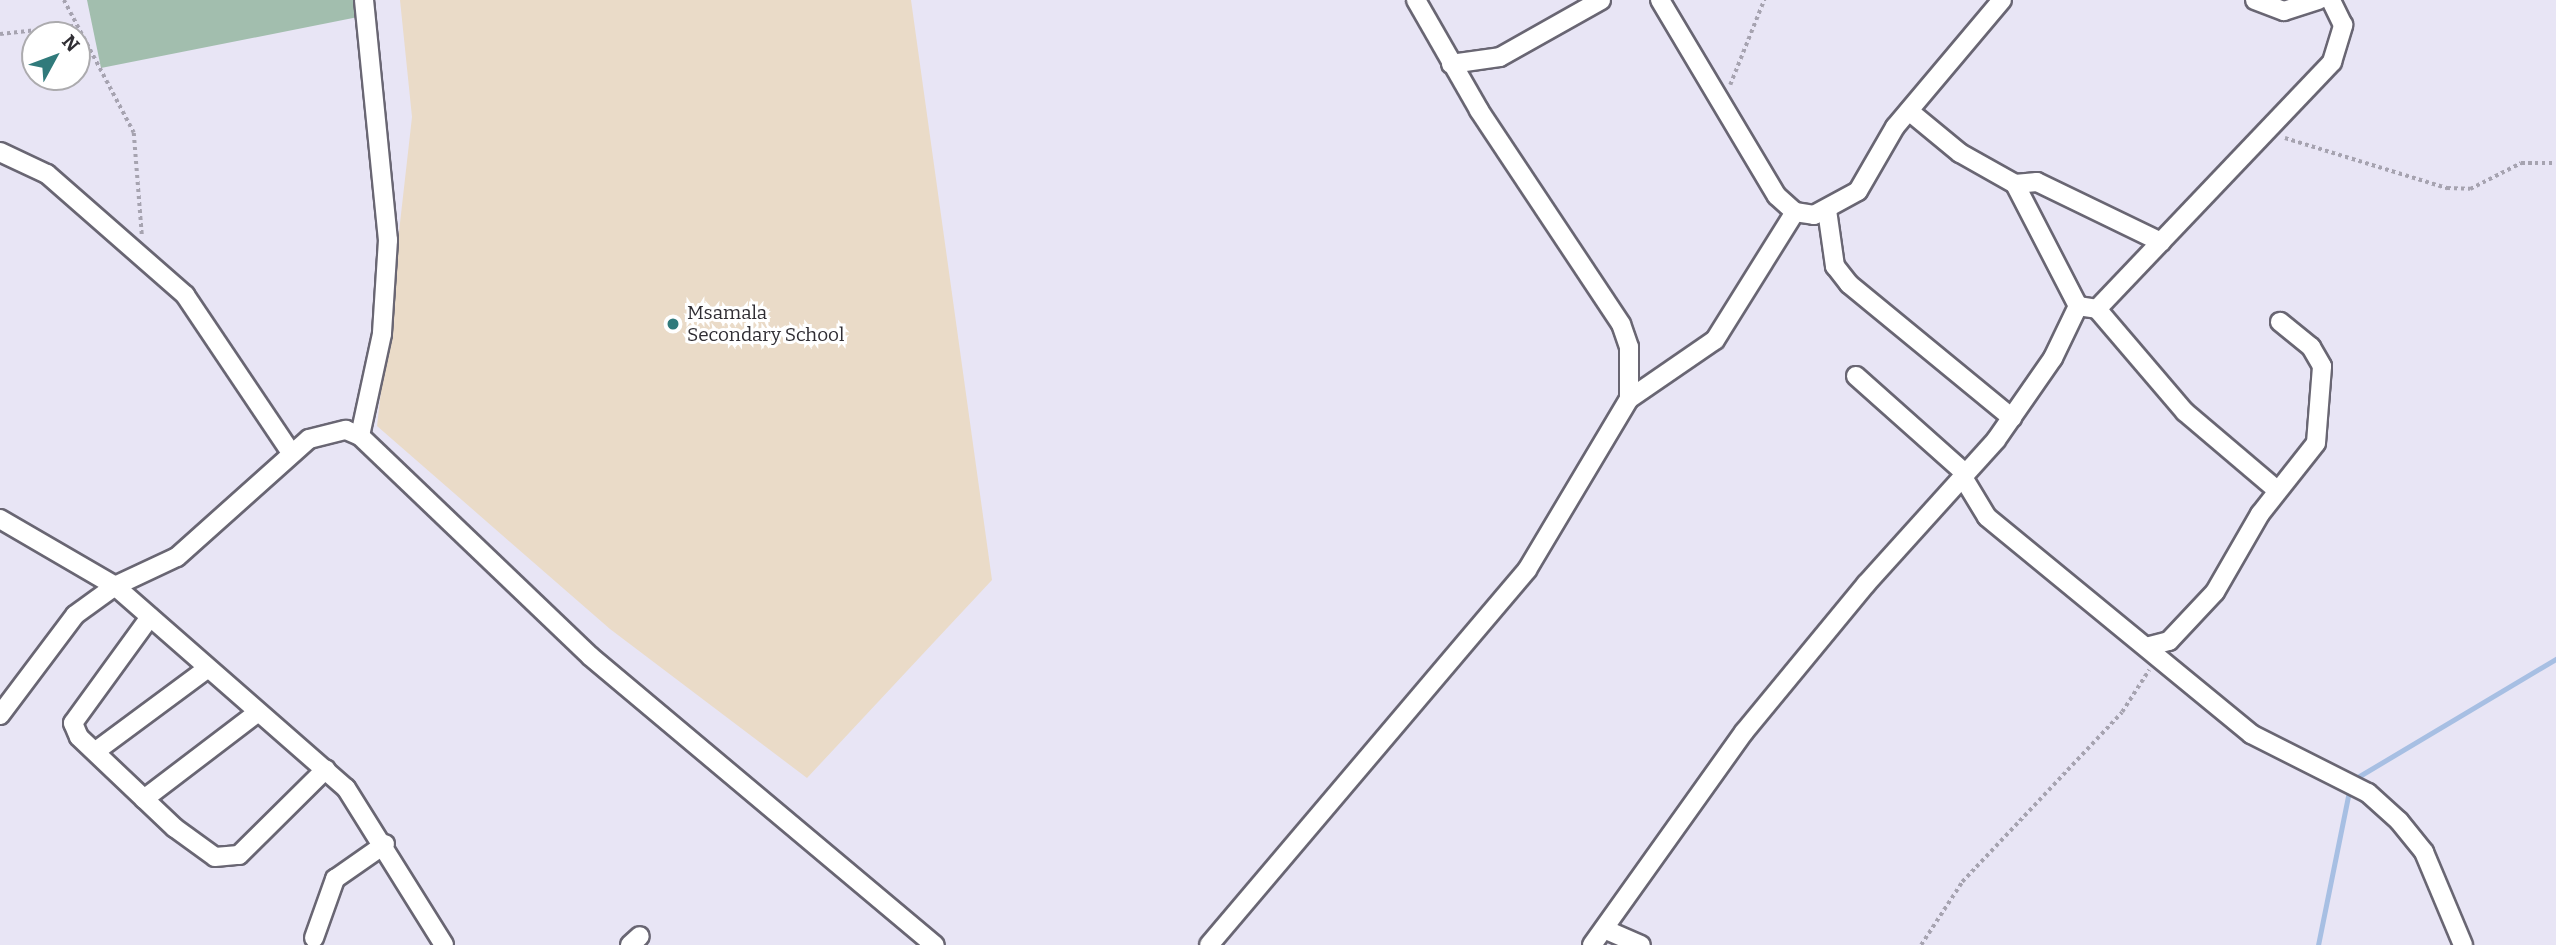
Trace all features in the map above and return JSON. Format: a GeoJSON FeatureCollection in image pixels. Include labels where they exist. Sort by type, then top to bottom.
{"type":"FeatureCollection","features":[{"type":"Feature","properties":{"kind":"street"},"geometry":{"type":"LineString","coordinates":[[360,436],[388,280],[387,205],[364,0]]}},
{"type":"Feature","properties":{"kind":"street"},"geometry":{"type":"LineString","coordinates":[[1416,0],[1451,64],[1621,324],[1629,347],[1629,399]]}},
{"type":"Feature","properties":{"kind":"street"},"geometry":{"type":"LineString","coordinates":[[1451,64],[1500,57],[1601,0]]}},
{"type":"Feature","properties":{"kind":"street"},"geometry":{"type":"LineString","coordinates":[[1660,0],[1777,196],[1795,212],[1828,210],[1858,191],[1909,111],[2002,0]]}},
{"type":"Feature","properties":{"kind":"street"},"geometry":{"type":"LineString","coordinates":[[2255,0],[2284,11],[2318,0]]}},
{"type":"Feature","properties":{"kind":"street"},"geometry":{"type":"LineString","coordinates":[[2097,309],[2266,133],[2343,43],[2343,25],[2331,0]]}},
{"type":"Feature","properties":{"kind":"street"},"geometry":{"type":"LineString","coordinates":[[1909,111],[1960,153],[2015,184],[2078,306]]}},
{"type":"Feature","properties":{"kind":"street"},"geometry":{"type":"LineString","coordinates":[[0,152],[47,174],[185,295],[290,451]]}},
{"type":"Feature","properties":{"kind":"street"},"geometry":{"type":"LineString","coordinates":[[2015,184],[2037,182],[2161,242]]}},
{"type":"Feature","properties":{"kind":"street"},"geometry":{"type":"LineString","coordinates":[[1828,210],[1835,266],[1849,284],[2012,418]]}},
{"type":"Feature","properties":{"kind":"street"},"geometry":{"type":"LineString","coordinates":[[1217,943],[1527,570],[1629,399],[1715,340],[1795,212]]}},
{"type":"Feature","properties":{"kind":"street"},"geometry":{"type":"LineString","coordinates":[[2078,306],[2097,309],[2185,412],[2277,490]]}},
{"type":"Feature","properties":{"kind":"street"},"geometry":{"type":"LineString","coordinates":[[1592,945],[1744,732],[1866,584],[1965,476],[2012,418],[2078,306]]}},
{"type":"Feature","properties":{"kind":"street"},"geometry":{"type":"LineString","coordinates":[[2154,649],[2169,641],[2215,592],[2277,490],[2309,455],[2321,419],[2322,366],[2311,347],[2280,322]]}},
{"type":"Feature","properties":{"kind":"street"},"geometry":{"type":"LineString","coordinates":[[1856,376],[1965,476],[1987,517],[2154,649],[2251,734],[2368,793],[2424,852],[2463,945]]}},
{"type":"Feature","properties":{"kind":"street"},"geometry":{"type":"LineString","coordinates":[[0,715],[75,615],[115,586],[177,557],[290,451],[328,432],[360,436],[590,656],[935,945]]}},
{"type":"Feature","properties":{"kind":"street"},"geometry":{"type":"LineString","coordinates":[[0,519],[45,551],[115,586],[326,769],[365,809],[444,945]]}},
{"type":"Feature","properties":{"kind":"street"},"geometry":{"type":"LineString","coordinates":[[150,617],[73,723],[96,751],[144,799],[199,847],[224,858],[255,843],[326,769]]}},
{"type":"Feature","properties":{"kind":"street"},"geometry":{"type":"LineString","coordinates":[[96,751],[208,668]]}},
{"type":"Feature","properties":{"kind":"street"},"geometry":{"type":"LineString","coordinates":[[144,799],[258,712]]}},
{"type":"Feature","properties":{"kind":"street"},"geometry":{"type":"LineString","coordinates":[[314,938],[335,879],[385,844]]}},
{"type":"Feature","properties":{"kind":"street"},"geometry":{"type":"LineString","coordinates":[[1604,929],[1642,945]]}},
{"type":"Feature","properties":{"kind":"path"},"geometry":{"type":"LineString","coordinates":[[64,0],[73,21]]}},
{"type":"Feature","properties":{"kind":"path"},"geometry":{"type":"LineString","coordinates":[[1723,107],[1764,0]]}},
{"type":"Feature","properties":{"kind":"path"},"geometry":{"type":"LineString","coordinates":[[0,34],[21,32]]}},
{"type":"Feature","properties":{"kind":"path"},"geometry":{"type":"LineString","coordinates":[[91,55],[134,133],[141,161],[139,213],[151,265]]}},
{"type":"Feature","properties":{"kind":"path"},"geometry":{"type":"LineString","coordinates":[[2266,133],[2446,188],[2477,186],[2521,163],[2556,163]]}},
{"type":"Feature","properties":{"kind":"path"},"geometry":{"type":"LineString","coordinates":[[1921,945],[1962,882],[2122,712],[2154,649]]}},
{"type":"Feature","properties":{"kind":"shaded area","name":"Msamala Secondary School"},"geometry":{"type":"Polygon","coordinates":[[[400,0],[911,0],[992,580],[807,778],[610,629],[377,426],[412,117],[400,0]]]}},
{"type":"Feature","properties":{"kind":"green space"},"geometry":{"type":"Polygon","coordinates":[[[87,0],[355,0],[358,17],[101,68],[87,0]]]}},
{"type":"Feature","properties":{"kind":"waterway"},"geometry":{"type":"LineString","coordinates":[[2318,945],[2351,781],[2556,659]]}},
{"type":"Feature","properties":{"kind":"place","name":"Msamala Secondary School"},"geometry":{"type":"Point","coordinates":[673,324]}}]}
